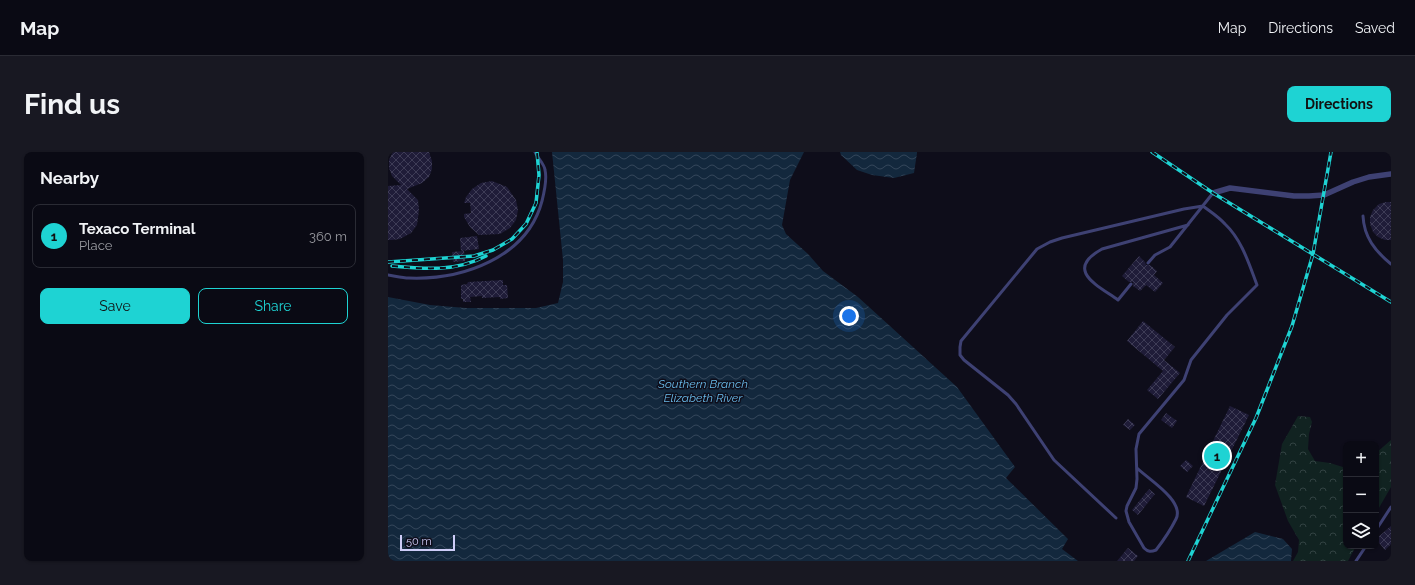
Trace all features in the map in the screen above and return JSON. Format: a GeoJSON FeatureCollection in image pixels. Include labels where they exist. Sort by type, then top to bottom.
{"type":"FeatureCollection","features":[{"type":"Feature","properties":{"kind":"street"},"geometry":{"type":"LineString","coordinates":[[1213,193],[1230,188],[1294,196],[1324,195],[1353,182],[1369,177],[1391,174]]}},
{"type":"Feature","properties":{"kind":"lane"},"geometry":{"type":"LineString","coordinates":[[388,275],[408,278],[436,277],[474,269],[493,261],[514,245],[529,230],[539,211],[543,194],[546,169],[534,152]]}},
{"type":"Feature","properties":{"kind":"lane"},"geometry":{"type":"LineString","coordinates":[[1148,263],[1154,255],[1170,247],[1213,193]]}},
{"type":"Feature","properties":{"kind":"lane"},"geometry":{"type":"LineString","coordinates":[[1116,518],[1054,460],[1016,404],[990,380],[964,360],[960,355],[961,341],[1037,249],[1062,238],[1184,209],[1203,206],[1226,224],[1235,237],[1243,250],[1257,285],[1226,315],[1191,360],[1184,380],[1139,434],[1136,449],[1136,488],[1127,506],[1127,517],[1144,548],[1152,552],[1156,550],[1176,519],[1177,508],[1174,501],[1166,493],[1137,468]]}},
{"type":"Feature","properties":{"kind":"lane"},"geometry":{"type":"LineString","coordinates":[[1362,216],[1363,227],[1370,241],[1380,254],[1391,264]]}},
{"type":"Feature","properties":{"kind":"lane"},"geometry":{"type":"LineString","coordinates":[[1131,284],[1118,300],[1089,279],[1085,271],[1085,264],[1092,254],[1102,249],[1188,224]]}},
{"type":"Feature","properties":{"kind":"lane"},"geometry":{"type":"LineString","coordinates":[[1379,525],[1391,507]]}},
{"type":"Feature","properties":{"kind":"lane"},"geometry":{"type":"LineString","coordinates":[[1356,561],[1364,549]]}},
{"type":"Feature","properties":{"kind":"green space"},"geometry":{"type":"Polygon","coordinates":[[[1298,416],[1310,417],[1312,422],[1309,434],[1308,449],[1315,461],[1330,463],[1343,467],[1343,549],[1354,549],[1348,561],[1293,561],[1298,552],[1299,540],[1288,521],[1275,485],[1282,444],[1298,416]]]}},
{"type":"Feature","properties":{"kind":"green space"},"geometry":{"type":"Polygon","coordinates":[[[1391,440],[1391,487],[1379,508],[1379,477],[1379,450],[1391,440]]]}},
{"type":"Feature","properties":{"kind":"water","name":"Southern Branch Elizabeth River"},"geometry":{"type":"Polygon","coordinates":[[[552,152],[804,152],[790,180],[782,225],[786,234],[808,254],[823,271],[858,297],[957,387],[1015,467],[1006,478],[1068,539],[1062,549],[1078,561],[388,561],[388,297],[430,305],[466,308],[536,308],[558,303],[563,282],[563,260],[552,152]]]}},
{"type":"Feature","properties":{"kind":"water"},"geometry":{"type":"Polygon","coordinates":[[[840,152],[917,153],[914,173],[894,178],[872,175],[857,170],[841,155],[840,152]]]}},
{"type":"Feature","properties":{"kind":"water"},"geometry":{"type":"Polygon","coordinates":[[[1255,532],[1283,539],[1292,549],[1291,561],[1206,561],[1255,532]]]}},
{"type":"Feature","properties":{"kind":"building"},"geometry":{"type":"Polygon","coordinates":[[[393,152],[429,152],[432,161],[432,169],[429,177],[422,183],[407,189],[418,200],[419,210],[417,225],[411,233],[400,239],[388,240],[388,186],[401,185],[392,176],[389,168],[389,160],[393,152]]]}},
{"type":"Feature","properties":{"kind":"building"},"geometry":{"type":"Polygon","coordinates":[[[492,181],[507,187],[516,200],[518,210],[516,220],[510,228],[500,234],[479,235],[470,227],[464,217],[464,214],[471,213],[470,203],[464,203],[466,197],[472,189],[481,183],[492,181]]]}},
{"type":"Feature","properties":{"kind":"building"},"geometry":{"type":"Polygon","coordinates":[[[1391,202],[1391,240],[1385,240],[1378,237],[1373,232],[1370,224],[1370,217],[1373,210],[1379,204],[1391,202]]]}},
{"type":"Feature","properties":{"kind":"building"},"geometry":{"type":"Polygon","coordinates":[[[477,236],[479,249],[461,251],[460,238],[477,236]]]}},
{"type":"Feature","properties":{"kind":"building"},"geometry":{"type":"Polygon","coordinates":[[[464,251],[465,261],[453,262],[452,252],[464,251]]]}},
{"type":"Feature","properties":{"kind":"building"},"geometry":{"type":"Polygon","coordinates":[[[1139,256],[1146,265],[1150,265],[1157,271],[1154,275],[1163,283],[1155,292],[1146,285],[1140,291],[1133,286],[1133,282],[1129,282],[1122,276],[1139,256]]]}},
{"type":"Feature","properties":{"kind":"building"},"geometry":{"type":"Polygon","coordinates":[[[503,280],[503,285],[507,285],[508,298],[482,298],[482,296],[470,297],[471,302],[463,302],[463,299],[461,299],[461,285],[467,284],[468,282],[503,280]]]}},
{"type":"Feature","properties":{"kind":"building"},"geometry":{"type":"Polygon","coordinates":[[[1143,321],[1175,347],[1164,360],[1180,373],[1158,399],[1147,390],[1163,371],[1127,341],[1143,321]]]}},
{"type":"Feature","properties":{"kind":"building"},"geometry":{"type":"Polygon","coordinates":[[[1230,406],[1249,415],[1204,506],[1186,497],[1230,406]]]}},
{"type":"Feature","properties":{"kind":"building"},"geometry":{"type":"Polygon","coordinates":[[[1166,413],[1177,421],[1172,428],[1161,420],[1166,413]]]}},
{"type":"Feature","properties":{"kind":"building"},"geometry":{"type":"Polygon","coordinates":[[[1128,419],[1135,425],[1130,430],[1123,425],[1128,419]]]}},
{"type":"Feature","properties":{"kind":"building"},"geometry":{"type":"Polygon","coordinates":[[[1186,460],[1193,466],[1187,472],[1180,466],[1186,460]]]}},
{"type":"Feature","properties":{"kind":"building"},"geometry":{"type":"Polygon","coordinates":[[[1149,489],[1155,494],[1138,515],[1132,510],[1149,489]]]}},
{"type":"Feature","properties":{"kind":"building"},"geometry":{"type":"Polygon","coordinates":[[[1391,526],[1391,544],[1385,550],[1379,543],[1379,536],[1391,526]]]}},
{"type":"Feature","properties":{"kind":"building"},"geometry":{"type":"Polygon","coordinates":[[[1128,548],[1138,556],[1134,561],[1117,561],[1128,548]]]}},
{"type":"Feature","properties":{"kind":"railway"},"geometry":{"type":"LineString","coordinates":[[388,262],[474,256],[493,250],[512,239],[526,224],[536,203],[539,175],[537,152]]}},
{"type":"Feature","properties":{"kind":"railway"},"geometry":{"type":"LineString","coordinates":[[1152,152],[1213,193],[1391,302]]}},
{"type":"Feature","properties":{"kind":"railway"},"geometry":{"type":"LineString","coordinates":[[1188,561],[1256,418],[1292,326],[1313,254],[1331,152]]}},
{"type":"Feature","properties":{"kind":"railway"},"geometry":{"type":"LineString","coordinates":[[392,266],[416,268],[452,267],[463,265],[486,256]]}},
{"type":"Feature","properties":{"kind":"place","name":"Texaco Terminal"},"geometry":{"type":"Point","coordinates":[1217,456]}}]}
